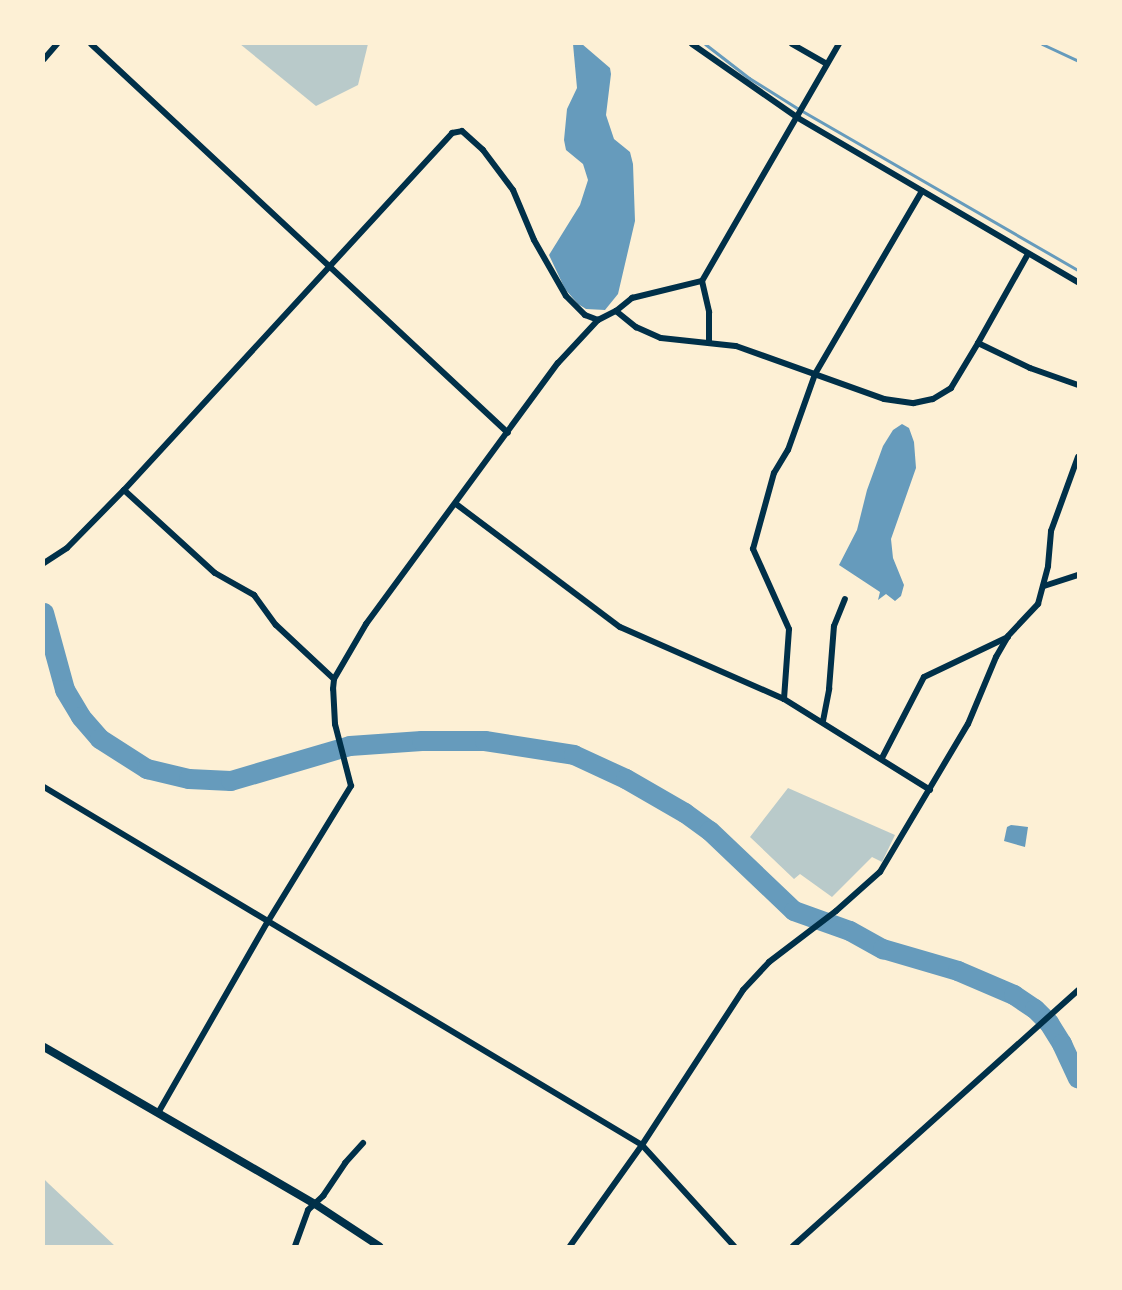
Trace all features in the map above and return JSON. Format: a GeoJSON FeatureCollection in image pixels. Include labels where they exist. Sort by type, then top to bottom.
{"type":"FeatureCollection","features":[{"type":"Feature","properties":{"kind":"main road"},"geometry":{"type":"LineString","coordinates":[[44,1047],[315,1204],[379,1246]]}},
{"type":"Feature","properties":{"kind":"street"},"geometry":{"type":"LineString","coordinates":[[44,59],[57,44]]}},
{"type":"Feature","properties":{"kind":"street"},"geometry":{"type":"LineString","coordinates":[[91,44],[508,433]]}},
{"type":"Feature","properties":{"kind":"street"},"geometry":{"type":"LineString","coordinates":[[692,44],[741,81],[798,118],[1078,282]]}},
{"type":"Feature","properties":{"kind":"street"},"geometry":{"type":"LineString","coordinates":[[792,44],[827,64]]}},
{"type":"Feature","properties":{"kind":"street"},"geometry":{"type":"LineString","coordinates":[[709,343],[709,312],[702,281],[839,44]]}},
{"type":"Feature","properties":{"kind":"street"},"geometry":{"type":"LineString","coordinates":[[45,562],[67,548],[124,490],[452,134],[462,131],[483,150],[513,190],[534,240],[566,296],[585,315],[598,320]]}},
{"type":"Feature","properties":{"kind":"street"},"geometry":{"type":"LineString","coordinates":[[784,699],[789,629],[753,549],[774,473],[788,450],[815,374],[922,191]]}},
{"type":"Feature","properties":{"kind":"street"},"geometry":{"type":"LineString","coordinates":[[616,311],[636,327],[661,338],[736,346],[884,399],[914,403],[933,399],[951,388],[1028,254]]}},
{"type":"Feature","properties":{"kind":"street"},"geometry":{"type":"LineString","coordinates":[[158,1113],[267,923],[351,786],[335,724],[334,679],[366,624],[558,363],[598,320],[616,311],[632,298],[702,281]]}},
{"type":"Feature","properties":{"kind":"street"},"geometry":{"type":"LineString","coordinates":[[978,343],[1030,368],[1078,385]]}},
{"type":"Feature","properties":{"kind":"street"},"geometry":{"type":"LineString","coordinates":[[570,1246],[642,1145],[743,990],[769,962],[836,911],[880,872],[968,724],[996,657],[1008,636],[1038,604],[1044,586],[1052,531],[1078,457]]}},
{"type":"Feature","properties":{"kind":"street"},"geometry":{"type":"LineString","coordinates":[[124,490],[215,573],[254,595],[276,625],[334,679]]}},
{"type":"Feature","properties":{"kind":"street"},"geometry":{"type":"LineString","coordinates":[[456,504],[620,627],[784,699],[823,721],[930,790]]}},
{"type":"Feature","properties":{"kind":"street"},"geometry":{"type":"LineString","coordinates":[[1044,586],[1078,575]]}},
{"type":"Feature","properties":{"kind":"street"},"geometry":{"type":"LineString","coordinates":[[823,721],[829,689],[834,626],[845,599]]}},
{"type":"Feature","properties":{"kind":"street"},"geometry":{"type":"LineString","coordinates":[[882,758],[924,677],[1008,636]]}},
{"type":"Feature","properties":{"kind":"street"},"geometry":{"type":"LineString","coordinates":[[44,787],[267,923],[424,1013],[642,1145],[734,1246]]}},
{"type":"Feature","properties":{"kind":"street"},"geometry":{"type":"LineString","coordinates":[[794,1246],[1058,1011],[1078,990]]}},
{"type":"Feature","properties":{"kind":"street"},"geometry":{"type":"LineString","coordinates":[[295,1246],[308,1210],[363,1143]]}},
{"type":"Feature","properties":{"kind":"shaded area"},"geometry":{"type":"Polygon","coordinates":[[[240,44],[368,44],[358,85],[316,106],[240,44]]]}},
{"type":"Feature","properties":{"kind":"shaded area"},"geometry":{"type":"Polygon","coordinates":[[[788,788],[895,835],[882,862],[872,857],[832,897],[800,874],[794,879],[750,837],[788,788]]]}},
{"type":"Feature","properties":{"kind":"shaded area"},"geometry":{"type":"Polygon","coordinates":[[[44,1179],[49,1184],[115,1246],[44,1246],[44,1179]]]}},
{"type":"Feature","properties":{"kind":"water"},"geometry":{"type":"Polygon","coordinates":[[[573,44],[582,44],[610,68],[606,115],[614,139],[630,152],[633,164],[635,221],[618,294],[605,310],[586,309],[578,304],[565,289],[549,255],[580,205],[588,180],[583,164],[566,150],[564,140],[567,109],[577,88],[573,44]]]}},
{"type":"Feature","properties":{"kind":"water"},"geometry":{"type":"Polygon","coordinates":[[[902,424],[909,428],[914,442],[916,468],[891,539],[893,558],[904,585],[901,596],[895,601],[886,594],[878,600],[880,592],[839,565],[857,530],[867,490],[883,446],[893,430],[902,424]]]}},
{"type":"Feature","properties":{"kind":"water"},"geometry":{"type":"Polygon","coordinates":[[[1011,825],[1028,827],[1025,847],[1004,841],[1007,827],[1011,825]]]}},
{"type":"Feature","properties":{"kind":"waterway"},"geometry":{"type":"LineString","coordinates":[[705,44],[749,78],[797,108],[1078,270]]}},
{"type":"Feature","properties":{"kind":"waterway"},"geometry":{"type":"LineString","coordinates":[[1042,44],[1078,61]]}},
{"type":"Feature","properties":{"kind":"waterway"},"geometry":{"type":"LineString","coordinates":[[44,613],[65,690],[81,717],[100,739],[147,769],[189,779],[231,781],[350,746],[422,741],[485,741],[574,755],[626,779],[685,813],[710,831],[794,911],[850,931],[883,949],[958,971],[1014,995],[1035,1009],[1049,1023],[1078,1078]]}}]}
